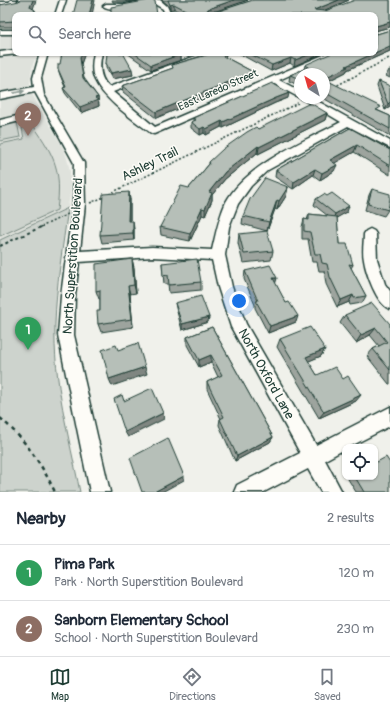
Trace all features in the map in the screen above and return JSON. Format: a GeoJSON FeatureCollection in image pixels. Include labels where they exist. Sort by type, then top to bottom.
{"type":"FeatureCollection","features":[{"type":"Feature","properties":{"kind":"street"},"geometry":{"type":"LineString","coordinates":[[59,12],[63,0]]}},
{"type":"Feature","properties":{"kind":"street"},"geometry":{"type":"LineString","coordinates":[[106,3],[126,6],[156,0],[163,5],[168,12]]}},
{"type":"Feature","properties":{"kind":"street"},"geometry":{"type":"LineString","coordinates":[[0,4],[13,2]]}},
{"type":"Feature","properties":{"kind":"street"},"geometry":{"type":"LineString","coordinates":[[0,32],[12,32]]}},
{"type":"Feature","properties":{"kind":"street"},"geometry":{"type":"LineString","coordinates":[[0,54],[12,52]]}},
{"type":"Feature","properties":{"kind":"street","name":"North Superstition Boulevard"},"geometry":{"type":"LineString","coordinates":[[43,56],[38,71],[38,89],[40,96],[64,134],[79,163],[80,186],[68,296],[66,335],[100,492]]}},
{"type":"Feature","properties":{"kind":"street"},"geometry":{"type":"LineString","coordinates":[[98,56],[96,67],[99,81],[107,91],[202,56]]}},
{"type":"Feature","properties":{"kind":"street"},"geometry":{"type":"LineString","coordinates":[[189,56],[194,59]]}},
{"type":"Feature","properties":{"kind":"street","name":"East Laredo Street"},"geometry":{"type":"LineString","coordinates":[[107,91],[154,131],[328,56]]}},
{"type":"Feature","properties":{"kind":"street"},"geometry":{"type":"LineString","coordinates":[[272,80],[294,92]]}},
{"type":"Feature","properties":{"kind":"street"},"geometry":{"type":"LineString","coordinates":[[0,96],[38,89]]}},
{"type":"Feature","properties":{"kind":"street"},"geometry":{"type":"LineString","coordinates":[[316,104],[390,145]]}},
{"type":"Feature","properties":{"kind":"street"},"geometry":{"type":"LineString","coordinates":[[0,123],[25,118]]}},
{"type":"Feature","properties":{"kind":"street","name":"North Oxford Lane"},"geometry":{"type":"LineString","coordinates":[[332,492],[239,327],[225,287],[218,255],[223,227],[232,203],[247,183],[264,168],[347,122]]}},
{"type":"Feature","properties":{"kind":"street"},"geometry":{"type":"LineString","coordinates":[[370,234],[370,259],[379,286],[390,303]]}},
{"type":"Feature","properties":{"kind":"street"},"geometry":{"type":"LineString","coordinates":[[73,257],[152,252],[218,255]]}},
{"type":"Feature","properties":{"kind":"street"},"geometry":{"type":"LineString","coordinates":[[244,492],[390,416]]}},
{"type":"Feature","properties":{"kind":"path"},"geometry":{"type":"LineString","coordinates":[[331,88],[390,58]]}},
{"type":"Feature","properties":{"kind":"path","name":"Ashley Trail"},"geometry":{"type":"LineString","coordinates":[[0,246],[294,102]]}},
{"type":"Feature","properties":{"kind":"path"},"geometry":{"type":"LineString","coordinates":[[0,418],[22,437],[41,462],[55,492]]}},
{"type":"Feature","properties":{"kind":"shaded area"},"geometry":{"type":"Polygon","coordinates":[[[0,34],[12,34],[12,56],[37,56],[33,64],[30,83],[33,96],[66,155],[70,171],[71,187],[68,208],[0,240],[0,34]]]}},
{"type":"Feature","properties":{"kind":"shaded area"},"geometry":{"type":"Polygon","coordinates":[[[17,122],[20,137],[0,141],[0,125],[17,122]]]}},
{"type":"Feature","properties":{"kind":"shaded area"},"geometry":{"type":"Polygon","coordinates":[[[33,125],[47,146],[55,164],[58,184],[57,210],[0,236],[0,144],[24,139],[22,128],[33,125]]]}},
{"type":"Feature","properties":{"kind":"shaded area"},"geometry":{"type":"Polygon","coordinates":[[[68,208],[57,295],[55,345],[59,387],[80,492],[0,492],[0,240],[68,208]]]}},
{"type":"Feature","properties":{"kind":"building"},"geometry":{"type":"Polygon","coordinates":[[[33,0],[30,7],[35,10],[34,12],[12,12],[12,21],[0,22],[0,5],[33,0]]]}},
{"type":"Feature","properties":{"kind":"building"},"geometry":{"type":"Polygon","coordinates":[[[77,0],[93,0],[90,12],[74,12],[77,0]]]}},
{"type":"Feature","properties":{"kind":"building"},"geometry":{"type":"Polygon","coordinates":[[[153,0],[155,1],[157,12],[111,12],[111,7],[153,0]]]}},
{"type":"Feature","properties":{"kind":"building"},"geometry":{"type":"Polygon","coordinates":[[[168,0],[234,0],[208,9],[207,11],[219,11],[253,0],[339,0],[314,10],[325,11],[355,0],[390,0],[390,22],[378,25],[378,12],[189,12],[174,4],[170,5],[168,0]]]}},
{"type":"Feature","properties":{"kind":"building"},"geometry":{"type":"Polygon","coordinates":[[[390,30],[390,46],[378,52],[378,34],[390,30]]]}},
{"type":"Feature","properties":{"kind":"building"},"geometry":{"type":"Polygon","coordinates":[[[61,56],[81,56],[83,78],[98,97],[95,98],[98,100],[80,107],[63,88],[66,87],[58,69],[58,64],[60,64],[61,56]]]}},
{"type":"Feature","properties":{"kind":"building"},"geometry":{"type":"Polygon","coordinates":[[[107,56],[125,56],[132,69],[111,73],[106,63],[107,56]]]}},
{"type":"Feature","properties":{"kind":"building"},"geometry":{"type":"Polygon","coordinates":[[[138,56],[176,56],[151,65],[138,56]]]}},
{"type":"Feature","properties":{"kind":"building"},"geometry":{"type":"Polygon","coordinates":[[[203,56],[223,56],[253,72],[156,112],[122,86],[173,68],[172,65],[203,56]]]}},
{"type":"Feature","properties":{"kind":"building"},"geometry":{"type":"Polygon","coordinates":[[[254,56],[305,56],[295,60],[291,58],[272,65],[254,56]]]}},
{"type":"Feature","properties":{"kind":"building"},"geometry":{"type":"Polygon","coordinates":[[[325,56],[368,56],[330,75],[330,68],[307,68],[309,67],[305,65],[325,56]]]}},
{"type":"Feature","properties":{"kind":"building"},"geometry":{"type":"Polygon","coordinates":[[[379,81],[390,86],[390,102],[388,104],[379,81]]]}},
{"type":"Feature","properties":{"kind":"building"},"geometry":{"type":"Polygon","coordinates":[[[330,82],[381,107],[376,110],[390,116],[390,129],[330,95],[330,82]]]}},
{"type":"Feature","properties":{"kind":"building"},"geometry":{"type":"Polygon","coordinates":[[[272,83],[289,93],[206,129],[204,127],[200,129],[191,122],[196,120],[193,118],[272,83]]]}},
{"type":"Feature","properties":{"kind":"building"},"geometry":{"type":"Polygon","coordinates":[[[308,104],[312,104],[327,113],[259,147],[258,146],[225,172],[209,192],[212,193],[205,209],[202,208],[190,234],[160,227],[181,186],[189,188],[210,163],[209,162],[223,149],[247,132],[256,127],[258,129],[308,104]]]}},
{"type":"Feature","properties":{"kind":"building"},"geometry":{"type":"Polygon","coordinates":[[[350,128],[390,150],[390,166],[357,145],[330,160],[337,165],[322,173],[315,169],[294,182],[276,170],[350,128]]]}},
{"type":"Feature","properties":{"kind":"building"},"geometry":{"type":"Polygon","coordinates":[[[265,178],[288,187],[279,201],[277,200],[269,222],[243,216],[250,199],[265,178]]]}},
{"type":"Feature","properties":{"kind":"building"},"geometry":{"type":"Polygon","coordinates":[[[372,189],[390,194],[388,210],[368,204],[372,189]]]}},
{"type":"Feature","properties":{"kind":"building"},"geometry":{"type":"Polygon","coordinates":[[[129,192],[128,221],[133,221],[133,233],[100,235],[103,194],[129,192]]]}},
{"type":"Feature","properties":{"kind":"building"},"geometry":{"type":"Polygon","coordinates":[[[332,193],[349,206],[335,214],[316,199],[324,194],[327,196],[332,193]]]}},
{"type":"Feature","properties":{"kind":"building"},"geometry":{"type":"Polygon","coordinates":[[[309,214],[337,217],[339,244],[347,244],[353,265],[349,264],[366,296],[354,298],[353,295],[341,300],[330,277],[327,264],[322,263],[320,254],[315,254],[310,232],[304,231],[304,219],[309,220],[309,214]]]}},
{"type":"Feature","properties":{"kind":"building"},"geometry":{"type":"Polygon","coordinates":[[[267,231],[273,251],[244,254],[239,234],[267,231]]]}},
{"type":"Feature","properties":{"kind":"building"},"geometry":{"type":"Polygon","coordinates":[[[132,259],[134,285],[128,286],[132,319],[98,324],[97,311],[100,311],[100,290],[96,291],[96,264],[132,259]]]}},
{"type":"Feature","properties":{"kind":"building"},"geometry":{"type":"Polygon","coordinates":[[[197,259],[201,282],[169,285],[168,275],[163,276],[162,263],[197,259]]]}},
{"type":"Feature","properties":{"kind":"building"},"geometry":{"type":"Polygon","coordinates":[[[270,265],[277,278],[273,278],[286,303],[289,302],[298,316],[270,326],[256,301],[258,301],[245,271],[270,265]]]}},
{"type":"Feature","properties":{"kind":"building"},"geometry":{"type":"Polygon","coordinates":[[[201,296],[209,317],[182,324],[175,303],[201,296]]]}},
{"type":"Feature","properties":{"kind":"building"},"geometry":{"type":"Polygon","coordinates":[[[372,303],[390,324],[390,370],[373,349],[387,342],[376,328],[361,335],[345,315],[372,303]]]}},
{"type":"Feature","properties":{"kind":"building"},"geometry":{"type":"Polygon","coordinates":[[[212,327],[273,437],[237,456],[220,419],[224,417],[207,382],[222,375],[211,355],[199,360],[187,337],[212,327]]]}},
{"type":"Feature","properties":{"kind":"building"},"geometry":{"type":"Polygon","coordinates":[[[310,327],[325,349],[306,357],[317,375],[335,367],[343,379],[348,376],[361,395],[324,412],[280,339],[310,327]]]}},
{"type":"Feature","properties":{"kind":"building"},"geometry":{"type":"Polygon","coordinates":[[[138,343],[145,367],[109,379],[102,350],[116,345],[118,350],[138,343]]]}},
{"type":"Feature","properties":{"kind":"building"},"geometry":{"type":"Polygon","coordinates":[[[152,388],[163,413],[125,432],[114,399],[122,395],[124,401],[152,388]]]}},
{"type":"Feature","properties":{"kind":"building"},"geometry":{"type":"Polygon","coordinates":[[[168,438],[184,476],[154,492],[142,492],[130,458],[168,438]]]}},
{"type":"Feature","properties":{"kind":"building"},"geometry":{"type":"Polygon","coordinates":[[[386,457],[390,463],[390,492],[364,492],[357,480],[378,480],[378,461],[386,457]]]}},
{"type":"Feature","properties":{"kind":"place","name":"Sanborn Elementary School"},"geometry":{"type":"Point","coordinates":[28,136]}},
{"type":"Feature","properties":{"kind":"place","name":"Pima Park"},"geometry":{"type":"Point","coordinates":[28,350]}}]}
